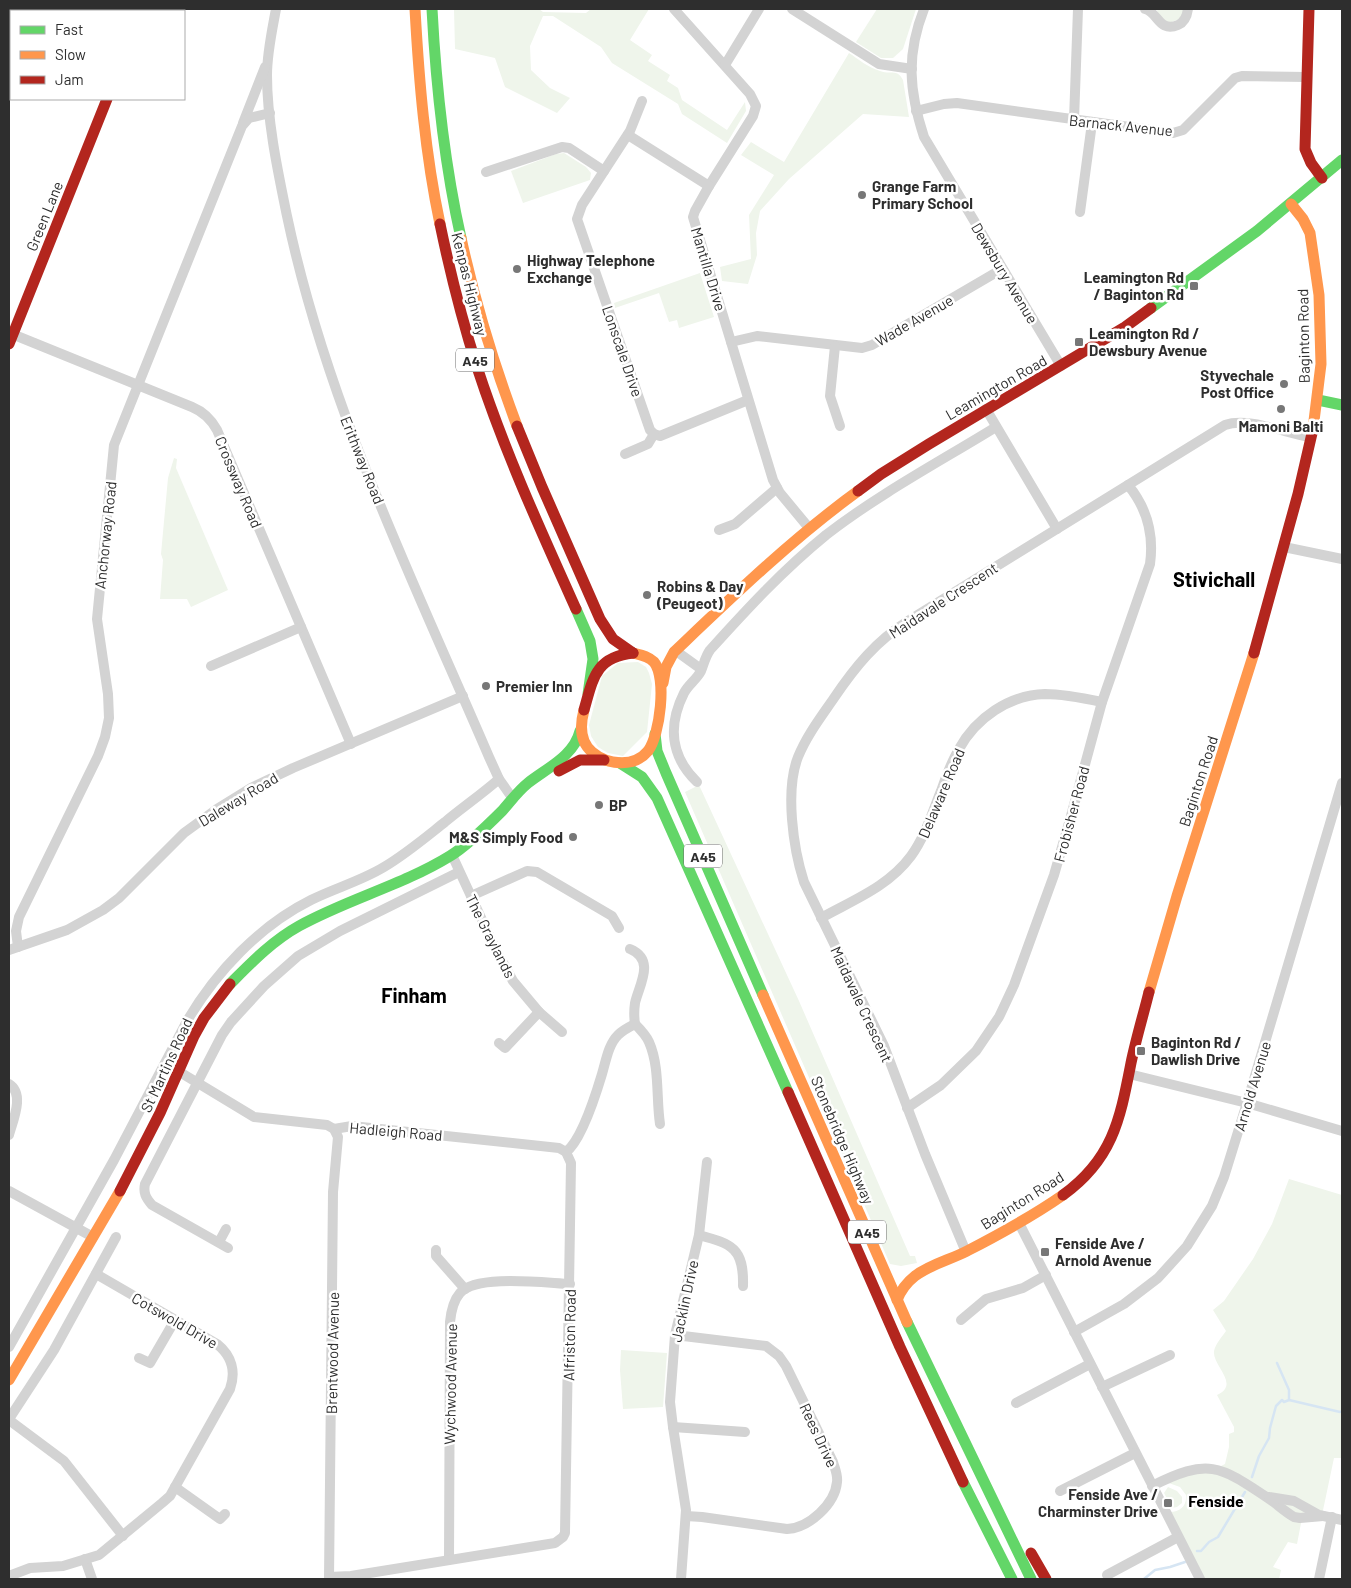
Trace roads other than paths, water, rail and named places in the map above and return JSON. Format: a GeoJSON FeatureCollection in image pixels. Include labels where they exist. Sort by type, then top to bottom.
{"type":"FeatureCollection","features":[{"type":"Feature","properties":{"kind":"main road","name":"Kenpas Highway"},"geometry":{"type":"LineString","coordinates":[[415,9],[417,58],[425,140],[446,254],[463,321],[500,432],[590,641],[593,659],[588,694]]}},
{"type":"Feature","properties":{"kind":"main road","name":"Kenpas Highway"},"geometry":{"type":"LineString","coordinates":[[432,9],[438,101],[448,178],[471,281],[492,354],[510,409],[529,456],[600,619],[613,640],[638,654]]}},
{"type":"Feature","properties":{"kind":"main road"},"geometry":{"type":"LineString","coordinates":[[1309,9],[1305,150],[1311,163],[1322,178]]}},
{"type":"Feature","properties":{"kind":"main road","name":"Green Lane"},"geometry":{"type":"LineString","coordinates":[[11,339],[107,100]]}},
{"type":"Feature","properties":{"kind":"main road","name":"Leamington Road"},"geometry":{"type":"LineString","coordinates":[[663,684],[666,667],[675,651],[753,576],[809,528],[881,474],[1125,327],[1235,248],[1292,204],[1342,160]]}},
{"type":"Feature","properties":{"kind":"main road","name":"Baginton Road"},"geometry":{"type":"LineString","coordinates":[[882,1268],[888,1272],[899,1274],[922,1271],[966,1252],[1019,1222],[1053,1201],[1074,1185],[1101,1157],[1115,1131],[1158,957],[1249,672],[1284,547],[1303,475],[1318,400],[1321,355],[1320,307],[1316,268],[1307,226],[1292,204]]}},
{"type":"Feature","properties":{"kind":"main road"},"geometry":{"type":"LineString","coordinates":[[1318,400],[1342,405]]}},
{"type":"Feature","properties":{"kind":"main road"},"geometry":{"type":"LineString","coordinates":[[638,654],[655,664],[663,684],[655,734],[649,749],[634,761],[620,763],[604,760],[589,750],[580,731],[588,694],[597,672],[606,661],[618,655],[638,654],[660,655],[675,651]]}},
{"type":"Feature","properties":{"kind":"main road","name":"St Martins Road"},"geometry":{"type":"LineString","coordinates":[[9,1380],[142,1151],[194,1036],[216,1000],[237,976],[270,946],[316,916],[412,877],[452,855],[497,816],[526,785],[570,752],[578,739],[580,731]]}},
{"type":"Feature","properties":{"kind":"main road","name":"Stonebridge Highway"},"geometry":{"type":"LineString","coordinates":[[655,734],[657,751],[666,773],[882,1268],[1031,1579]]}},
{"type":"Feature","properties":{"kind":"main road","name":"St Martins Road"},"geometry":{"type":"LineString","coordinates":[[513,799],[532,791],[573,761],[592,758],[604,760]]}},
{"type":"Feature","properties":{"kind":"main road","name":"Stonebridge Highway"},"geometry":{"type":"LineString","coordinates":[[620,763],[641,774],[649,783],[657,798],[877,1297],[960,1475],[1012,1579]]}},
{"type":"Feature","properties":{"kind":"main road","name":"Baginton Road"},"geometry":{"type":"LineString","coordinates":[[897,1300],[903,1287],[922,1271]]}},
{"type":"Feature","properties":{"kind":"main road","name":"A45"},"geometry":{"type":"LineString","coordinates":[[960,1475],[972,1516],[990,1561]]}},
{"type":"Feature","properties":{"kind":"main road"},"geometry":{"type":"LineString","coordinates":[[984,1484],[1013,1524],[1046,1579]]}},
{"type":"Feature","properties":{"kind":"street","name":"Anchorway Road"},"geometry":{"type":"LineString","coordinates":[[269,101],[268,61],[276,9]]}},
{"type":"Feature","properties":{"kind":"street","name":"Mantilla Drive"},"geometry":{"type":"LineString","coordinates":[[674,9],[750,94],[756,106],[753,116],[709,186],[693,218],[748,400],[777,488],[809,528]]}},
{"type":"Feature","properties":{"kind":"street"},"geometry":{"type":"LineString","coordinates":[[725,65],[760,9]]}},
{"type":"Feature","properties":{"kind":"street"},"geometry":{"type":"LineString","coordinates":[[792,9],[879,64],[912,69]]}},
{"type":"Feature","properties":{"kind":"street","name":"Dewsbury Avenue"},"geometry":{"type":"LineString","coordinates":[[924,9],[913,44],[912,69],[912,86],[916,111],[924,137],[1061,366]]}},
{"type":"Feature","properties":{"kind":"street"},"geometry":{"type":"LineString","coordinates":[[1074,120],[1078,9]]}},
{"type":"Feature","properties":{"kind":"street"},"geometry":{"type":"LineString","coordinates":[[1135,9],[1151,11],[1155,18],[1163,25],[1173,26],[1184,20],[1188,9]]}},
{"type":"Feature","properties":{"kind":"street","name":"Anchorway Road"},"geometry":{"type":"LineString","coordinates":[[14,949],[19,917],[92,770],[107,728],[109,702],[97,619],[114,445],[268,61]]}},
{"type":"Feature","properties":{"kind":"street","name":"Barnack Avenue"},"geometry":{"type":"LineString","coordinates":[[916,111],[944,104],[957,104],[1173,133],[1183,130],[1235,78],[1242,76],[1307,77]]}},
{"type":"Feature","properties":{"kind":"street","name":"Erithway Road"},"geometry":{"type":"LineString","coordinates":[[269,101],[282,194],[296,260],[334,386],[360,455],[463,696],[499,779],[513,799]]}},
{"type":"Feature","properties":{"kind":"street","name":"Lonscale Drive"},"geometry":{"type":"LineString","coordinates":[[642,101],[628,135],[579,210],[578,224],[650,430],[654,434]]}},
{"type":"Feature","properties":{"kind":"street"},"geometry":{"type":"LineString","coordinates":[[242,126],[249,118],[270,113]]}},
{"type":"Feature","properties":{"kind":"street"},"geometry":{"type":"LineString","coordinates":[[1080,212],[1092,123]]}},
{"type":"Feature","properties":{"kind":"street"},"geometry":{"type":"LineString","coordinates":[[628,135],[709,186]]}},
{"type":"Feature","properties":{"kind":"street"},"geometry":{"type":"LineString","coordinates":[[486,172],[562,147],[569,148],[604,171]]}},
{"type":"Feature","properties":{"kind":"street","name":"Wade Avenue"},"geometry":{"type":"LineString","coordinates":[[732,342],[757,336],[862,348],[872,345],[1002,269]]}},
{"type":"Feature","properties":{"kind":"street","name":"Crossway Road"},"geometry":{"type":"LineString","coordinates":[[11,339],[138,384],[199,410],[208,416],[213,423],[351,744]]}},
{"type":"Feature","properties":{"kind":"street"},"geometry":{"type":"LineString","coordinates":[[835,346],[830,396],[840,426]]}},
{"type":"Feature","properties":{"kind":"street"},"geometry":{"type":"LineString","coordinates":[[625,454],[648,444],[654,434],[660,436],[748,400]]}},
{"type":"Feature","properties":{"kind":"street"},"geometry":{"type":"LineString","coordinates":[[986,409],[1057,529]]}},
{"type":"Feature","properties":{"kind":"street","name":"Maidavale Crescent"},"geometry":{"type":"LineString","coordinates":[[966,1252],[872,1018],[808,892],[795,847],[792,784],[795,766],[812,731],[857,666],[870,650],[893,631],[1222,426],[1232,423],[1246,423],[1310,437]]}},
{"type":"Feature","properties":{"kind":"street"},"geometry":{"type":"LineString","coordinates":[[697,782],[681,760],[674,740],[673,730],[675,716],[685,691],[702,669],[705,656],[710,650],[764,591],[826,535],[896,487],[996,428]]}},
{"type":"Feature","properties":{"kind":"street","name":"Frobisher Road"},"geometry":{"type":"LineString","coordinates":[[907,1108],[941,1084],[970,1057],[990,1032],[1018,976],[1054,875],[1102,702],[1148,571],[1151,557],[1151,535],[1146,516],[1128,485]]}},
{"type":"Feature","properties":{"kind":"street"},"geometry":{"type":"LineString","coordinates":[[719,530],[735,524],[777,488]]}},
{"type":"Feature","properties":{"kind":"street"},"geometry":{"type":"LineString","coordinates":[[1284,547],[1342,559]]}},
{"type":"Feature","properties":{"kind":"street"},"geometry":{"type":"LineString","coordinates":[[211,666],[301,627]]}},
{"type":"Feature","properties":{"kind":"street"},"geometry":{"type":"LineString","coordinates":[[675,651],[702,669]]}},
{"type":"Feature","properties":{"kind":"street","name":"Delaware Road"},"geometry":{"type":"LineString","coordinates":[[821,918],[880,886],[902,868],[920,842],[958,750],[974,728],[986,717],[1006,703],[1020,698],[1043,694],[1102,702]]}},
{"type":"Feature","properties":{"kind":"street","name":"Daleway Road"},"geometry":{"type":"LineString","coordinates":[[14,949],[67,930],[103,910],[119,898],[184,833],[234,798],[274,776],[463,696]]}},
{"type":"Feature","properties":{"kind":"street","name":"St Martins Road"},"geometry":{"type":"LineString","coordinates":[[9,1347],[114,1160],[187,1021],[212,983],[254,940],[290,912],[334,888],[365,877],[385,867],[499,779]]}},
{"type":"Feature","properties":{"kind":"street","name":"Arnold Avenue"},"geometry":{"type":"LineString","coordinates":[[1074,1332],[1118,1308],[1149,1286],[1187,1246],[1216,1196],[1247,1103],[1342,783]]}},
{"type":"Feature","properties":{"kind":"street","name":"The Graylands"},"geometry":{"type":"LineString","coordinates":[[452,855],[502,964],[513,981],[539,1012],[562,1032]]}},
{"type":"Feature","properties":{"kind":"street"},"geometry":{"type":"LineString","coordinates":[[471,896],[527,871],[537,872],[612,916],[619,928]]}},
{"type":"Feature","properties":{"kind":"street"},"geometry":{"type":"LineString","coordinates":[[226,1229],[223,1245],[152,1204],[146,1198],[144,1192],[145,1184],[210,1058],[231,1022],[264,986],[298,956],[340,931],[460,872]]}},
{"type":"Feature","properties":{"kind":"street"},"geometry":{"type":"LineString","coordinates":[[630,949],[640,957],[644,970],[643,982],[635,1004],[635,1024],[650,1044],[655,1068],[660,1124]]}},
{"type":"Feature","properties":{"kind":"street"},"geometry":{"type":"LineString","coordinates":[[499,1043],[505,1048],[539,1012]]}},
{"type":"Feature","properties":{"kind":"street"},"geometry":{"type":"LineString","coordinates":[[566,1152],[577,1141],[612,1045],[620,1032],[635,1024]]}},
{"type":"Feature","properties":{"kind":"street","name":"Hadleigh Road"},"geometry":{"type":"LineString","coordinates":[[178,1072],[254,1117],[327,1124],[334,1129],[352,1126],[489,1139],[559,1148],[566,1152]]}},
{"type":"Feature","properties":{"kind":"street"},"geometry":{"type":"LineString","coordinates":[[1129,1074],[1247,1103],[1342,1131]]}},
{"type":"Feature","properties":{"kind":"street"},"geometry":{"type":"LineString","coordinates":[[9,1084],[15,1089],[18,1098],[9,1135]]}},
{"type":"Feature","properties":{"kind":"street","name":"Brentwood Avenue"},"geometry":{"type":"LineString","coordinates":[[329,1578],[333,1192],[338,1140],[334,1129]]}},
{"type":"Feature","properties":{"kind":"street","name":"Alfriston Road"},"geometry":{"type":"LineString","coordinates":[[329,1578],[555,1543],[563,1537],[565,1533],[571,1163],[566,1152]]}},
{"type":"Feature","properties":{"kind":"street","name":"Jacklin Drive"},"geometry":{"type":"LineString","coordinates":[[681,1579],[686,1516],[670,1402],[675,1334],[699,1235],[706,1162]]}},
{"type":"Feature","properties":{"kind":"street"},"geometry":{"type":"LineString","coordinates":[[9,1191],[93,1238]]}},
{"type":"Feature","properties":{"kind":"street"},"geometry":{"type":"LineString","coordinates":[[1019,1222],[1200,1579]]}},
{"type":"Feature","properties":{"kind":"street"},"geometry":{"type":"LineString","coordinates":[[699,1235],[722,1241],[735,1251],[742,1264],[743,1286]]}},
{"type":"Feature","properties":{"kind":"street"},"geometry":{"type":"LineString","coordinates":[[116,1238],[44,1367],[9,1420],[64,1461],[123,1536]]}},
{"type":"Feature","properties":{"kind":"street"},"geometry":{"type":"LineString","coordinates":[[436,1250],[436,1256],[465,1289],[492,1281],[570,1284]]}},
{"type":"Feature","properties":{"kind":"street","name":"Cotswold Drive"},"geometry":{"type":"LineString","coordinates":[[9,1576],[30,1568],[57,1566],[99,1555],[162,1504],[175,1487],[230,1389],[232,1370],[228,1355],[224,1349],[96,1274]]}},
{"type":"Feature","properties":{"kind":"street"},"geometry":{"type":"LineString","coordinates":[[961,1320],[986,1299],[1022,1288],[1046,1276]]}},
{"type":"Feature","properties":{"kind":"street","name":"Wychwood Avenue"},"geometry":{"type":"LineString","coordinates":[[449,1560],[450,1322],[451,1312],[456,1301],[465,1289]]}},
{"type":"Feature","properties":{"kind":"street"},"geometry":{"type":"LineString","coordinates":[[139,1358],[150,1363],[175,1320]]}},
{"type":"Feature","properties":{"kind":"street","name":"Rees Drive"},"geometry":{"type":"LineString","coordinates":[[675,1334],[760,1345],[776,1352],[786,1366],[833,1462],[837,1476],[835,1491],[832,1497],[812,1520],[798,1528],[787,1529],[686,1516]]}},
{"type":"Feature","properties":{"kind":"street"},"geometry":{"type":"LineString","coordinates":[[1102,1387],[1170,1355]]}},
{"type":"Feature","properties":{"kind":"street"},"geometry":{"type":"LineString","coordinates":[[1016,1403],[1090,1364]]}},
{"type":"Feature","properties":{"kind":"street"},"geometry":{"type":"LineString","coordinates":[[672,1427],[745,1432]]}},
{"type":"Feature","properties":{"kind":"street"},"geometry":{"type":"LineString","coordinates":[[1060,1491],[1135,1453]]}},
{"type":"Feature","properties":{"kind":"street"},"geometry":{"type":"LineString","coordinates":[[1152,1486],[1182,1472],[1205,1468],[1222,1471],[1265,1496],[1297,1518],[1327,1516]]}},
{"type":"Feature","properties":{"kind":"street"},"geometry":{"type":"LineString","coordinates":[[175,1487],[220,1519],[225,1514]]}},
{"type":"Feature","properties":{"kind":"street"},"geometry":{"type":"LineString","coordinates":[[1265,1496],[1294,1501],[1327,1516],[1342,1520]]}},
{"type":"Feature","properties":{"kind":"street"},"geometry":{"type":"LineString","coordinates":[[1319,1579],[1327,1516]]}},
{"type":"Feature","properties":{"kind":"street"},"geometry":{"type":"LineString","coordinates":[[1107,1575],[1178,1537]]}},
{"type":"Feature","properties":{"kind":"street"},"geometry":{"type":"LineString","coordinates":[[85,1560],[92,1579]]}},
{"type":"Feature","properties":{"kind":"waterway"},"geometry":{"type":"LineString","coordinates":[[1252,1477],[1259,1456],[1269,1438],[1276,1406],[1282,1400],[1284,1402],[1289,1400],[1289,1390],[1277,1363]]}},
{"type":"Feature","properties":{"kind":"waterway"},"geometry":{"type":"LineString","coordinates":[[1289,1400],[1342,1411]]}},
{"type":"Feature","properties":{"kind":"waterway"},"geometry":{"type":"LineString","coordinates":[[1197,1551],[1201,1551],[1209,1542],[1218,1537],[1245,1492]]}},
{"type":"Feature","properties":{"kind":"waterway"},"geometry":{"type":"LineString","coordinates":[[1144,1579],[1155,1570],[1185,1562]]}},
{"type":"Feature","properties":{"kind":"place","name":"Grange Farm Primary School"},"geometry":{"type":"Point","coordinates":[862,195]}},
{"type":"Feature","properties":{"kind":"place","name":"Highway Telephone Exchange"},"geometry":{"type":"Point","coordinates":[517,269]}},
{"type":"Feature","properties":{"kind":"place","name":"Leamington Rd / Baginton Rd"},"geometry":{"type":"Point","coordinates":[1194,286]}},
{"type":"Feature","properties":{"kind":"place","name":"Leamington Rd / Dewsbury Avenue"},"geometry":{"type":"Point","coordinates":[1079,342]}},
{"type":"Feature","properties":{"kind":"place","name":"Styvechale Post Office"},"geometry":{"type":"Point","coordinates":[1284,384]}},
{"type":"Feature","properties":{"kind":"place","name":"Mamoni Balti"},"geometry":{"type":"Point","coordinates":[1281,409]}},
{"type":"Feature","properties":{"kind":"place","name":"Robins & Day (Peugeot)"},"geometry":{"type":"Point","coordinates":[647,595]}},
{"type":"Feature","properties":{"kind":"place","name":"Premier Inn"},"geometry":{"type":"Point","coordinates":[486,686]}},
{"type":"Feature","properties":{"kind":"place","name":"BP"},"geometry":{"type":"Point","coordinates":[599,805]}},
{"type":"Feature","properties":{"kind":"place","name":"M&S Simply Food"},"geometry":{"type":"Point","coordinates":[573,837]}},
{"type":"Feature","properties":{"kind":"place","name":"Baginton Rd / Dawlish Drive"},"geometry":{"type":"Point","coordinates":[1141,1051]}},
{"type":"Feature","properties":{"kind":"place","name":"Fenside Ave / Arnold Avenue"},"geometry":{"type":"Point","coordinates":[1045,1252]}},
{"type":"Feature","properties":{"kind":"place","name":"Fenside Ave / Charminster Drive"},"geometry":{"type":"Point","coordinates":[1168,1503]}},
{"type":"Feature","properties":{"kind":"district","name":"Stivichall"},"geometry":{"type":"Point","coordinates":[1214,579]}},
{"type":"Feature","properties":{"kind":"district","name":"Finham"},"geometry":{"type":"Point","coordinates":[414,995]}},
{"type":"Feature","properties":{"kind":"district","name":"Fenside"},"geometry":{"type":"Point","coordinates":[1216,1500]}}]}
